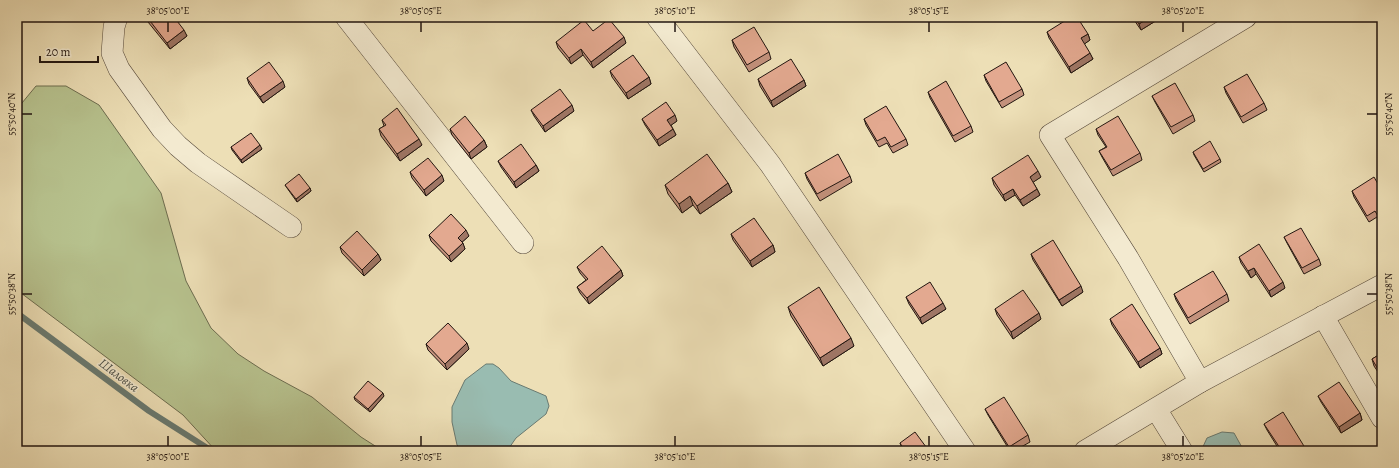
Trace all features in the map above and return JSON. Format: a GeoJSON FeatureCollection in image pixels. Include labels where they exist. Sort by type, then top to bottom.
{"type":"FeatureCollection","features":[{"type":"Feature","properties":{"kind":"street"},"geometry":{"type":"LineString","coordinates":[[117,17],[112,39],[112,53],[119,69],[162,129],[178,146],[198,162],[291,227]]}},
{"type":"Feature","properties":{"kind":"street"},"geometry":{"type":"LineString","coordinates":[[346,17],[523,243]]}},
{"type":"Feature","properties":{"kind":"street"},"geometry":{"type":"LineString","coordinates":[[657,17],[770,164],[965,451]]}},
{"type":"Feature","properties":{"kind":"street"},"geometry":{"type":"LineString","coordinates":[[1200,382],[1128,258],[1050,135],[1246,17]]}},
{"type":"Feature","properties":{"kind":"street"},"geometry":{"type":"LineString","coordinates":[[1084,451],[1200,382],[1382,285]]}},
{"type":"Feature","properties":{"kind":"street"},"geometry":{"type":"LineString","coordinates":[[1324,316],[1382,418]]}},
{"type":"Feature","properties":{"kind":"street"},"geometry":{"type":"LineString","coordinates":[[1156,409],[1182,451]]}},
{"type":"Feature","properties":{"kind":"green space"},"geometry":{"type":"Polygon","coordinates":[[[36,86],[66,86],[99,105],[161,193],[186,281],[211,328],[238,354],[264,371],[312,397],[361,437],[383,451],[216,451],[183,415],[17,290],[17,109],[36,86]]]}},
{"type":"Feature","properties":{"kind":"water"},"geometry":{"type":"Polygon","coordinates":[[[486,364],[493,364],[499,368],[511,381],[546,396],[549,406],[546,414],[516,438],[507,451],[463,451],[457,445],[452,422],[452,407],[465,380],[486,364]]]}},
{"type":"Feature","properties":{"kind":"water"},"geometry":{"type":"Polygon","coordinates":[[[1222,432],[1234,433],[1244,451],[1201,451],[1207,438],[1222,432]]]}},
{"type":"Feature","properties":{"kind":"building"},"geometry":{"type":"Polygon","coordinates":[[[147,17],[174,17],[184,30],[167,43],[147,17]]]}},
{"type":"Feature","properties":{"kind":"building"},"geometry":{"type":"Polygon","coordinates":[[[1071,17],[1077,17],[1088,34],[1081,38],[1090,53],[1069,67],[1047,32],[1071,17]]]}},
{"type":"Feature","properties":{"kind":"building"},"geometry":{"type":"Polygon","coordinates":[[[1134,17],[1150,17],[1139,24],[1134,17]]]}},
{"type":"Feature","properties":{"kind":"building"},"geometry":{"type":"Polygon","coordinates":[[[609,19],[624,37],[591,62],[581,49],[569,58],[556,42],[584,20],[593,31],[609,19]]]}},
{"type":"Feature","properties":{"kind":"building"},"geometry":{"type":"Polygon","coordinates":[[[754,27],[769,52],[747,65],[732,40],[754,27]]]}},
{"type":"Feature","properties":{"kind":"building"},"geometry":{"type":"Polygon","coordinates":[[[633,55],[649,77],[626,93],[610,71],[633,55]]]}},
{"type":"Feature","properties":{"kind":"building"},"geometry":{"type":"Polygon","coordinates":[[[791,59],[804,80],[771,101],[758,79],[791,59]]]}},
{"type":"Feature","properties":{"kind":"building"},"geometry":{"type":"Polygon","coordinates":[[[269,62],[283,81],[260,97],[247,78],[269,62]]]}},
{"type":"Feature","properties":{"kind":"building"},"geometry":{"type":"Polygon","coordinates":[[[1006,62],[1022,89],[999,102],[984,75],[1006,62]]]}},
{"type":"Feature","properties":{"kind":"building"},"geometry":{"type":"Polygon","coordinates":[[[1247,74],[1264,103],[1241,117],[1224,87],[1247,74]]]}},
{"type":"Feature","properties":{"kind":"building"},"geometry":{"type":"Polygon","coordinates":[[[946,81],[971,126],[953,136],[928,92],[946,81]]]}},
{"type":"Feature","properties":{"kind":"building"},"geometry":{"type":"Polygon","coordinates":[[[1175,83],[1193,115],[1171,127],[1152,96],[1175,83]]]}},
{"type":"Feature","properties":{"kind":"building"},"geometry":{"type":"Polygon","coordinates":[[[560,89],[572,105],[543,126],[531,110],[560,89]]]}},
{"type":"Feature","properties":{"kind":"building"},"geometry":{"type":"Polygon","coordinates":[[[666,102],[675,115],[667,120],[673,129],[657,140],[642,119],[666,102]]]}},
{"type":"Feature","properties":{"kind":"building"},"geometry":{"type":"Polygon","coordinates":[[[886,106],[906,139],[891,147],[885,137],[877,141],[864,119],[886,106]]]}},
{"type":"Feature","properties":{"kind":"building"},"geometry":{"type":"Polygon","coordinates":[[[397,108],[419,139],[397,154],[379,129],[386,125],[382,120],[397,108]]]}},
{"type":"Feature","properties":{"kind":"building"},"geometry":{"type":"Polygon","coordinates":[[[465,116],[484,140],[469,153],[450,129],[465,116]]]}},
{"type":"Feature","properties":{"kind":"building"},"geometry":{"type":"Polygon","coordinates":[[[1118,116],[1140,153],[1111,170],[1099,151],[1107,147],[1096,129],[1118,116]]]}},
{"type":"Feature","properties":{"kind":"building"},"geometry":{"type":"Polygon","coordinates":[[[251,133],[260,145],[241,160],[231,147],[251,133]]]}},
{"type":"Feature","properties":{"kind":"building"},"geometry":{"type":"Polygon","coordinates":[[[1210,141],[1220,159],[1203,169],[1193,152],[1210,141]]]}},
{"type":"Feature","properties":{"kind":"building"},"geometry":{"type":"Polygon","coordinates":[[[521,144],[536,165],[514,182],[498,161],[521,144]]]}},
{"type":"Feature","properties":{"kind":"building"},"geometry":{"type":"Polygon","coordinates":[[[707,154],[728,183],[697,206],[690,196],[679,204],[665,185],[707,154]]]}},
{"type":"Feature","properties":{"kind":"building"},"geometry":{"type":"Polygon","coordinates":[[[838,154],[850,176],[817,194],[805,173],[838,154]]]}},
{"type":"Feature","properties":{"kind":"building"},"geometry":{"type":"Polygon","coordinates":[[[1028,155],[1038,171],[1030,177],[1037,189],[1020,200],[1013,189],[1003,195],[992,178],[1028,155]]]}},
{"type":"Feature","properties":{"kind":"building"},"geometry":{"type":"Polygon","coordinates":[[[428,158],[442,175],[424,190],[410,172],[428,158]]]}},
{"type":"Feature","properties":{"kind":"building"},"geometry":{"type":"Polygon","coordinates":[[[299,174],[310,188],[296,199],[285,185],[299,174]]]}},
{"type":"Feature","properties":{"kind":"building"},"geometry":{"type":"Polygon","coordinates":[[[1374,177],[1382,191],[1382,223],[1375,211],[1367,216],[1352,191],[1374,177]]]}},
{"type":"Feature","properties":{"kind":"building"},"geometry":{"type":"Polygon","coordinates":[[[451,214],[466,230],[458,238],[463,243],[449,256],[429,235],[451,214]]]}},
{"type":"Feature","properties":{"kind":"building"},"geometry":{"type":"Polygon","coordinates":[[[754,218],[773,245],[750,261],[731,234],[754,218]]]}},
{"type":"Feature","properties":{"kind":"building"},"geometry":{"type":"Polygon","coordinates":[[[1301,228],[1319,259],[1302,268],[1284,237],[1301,228]]]}},
{"type":"Feature","properties":{"kind":"building"},"geometry":{"type":"Polygon","coordinates":[[[357,231],[378,254],[362,270],[340,247],[357,231]]]}},
{"type":"Feature","properties":{"kind":"building"},"geometry":{"type":"Polygon","coordinates":[[[1053,240],[1081,286],[1059,300],[1031,254],[1053,240]]]}},
{"type":"Feature","properties":{"kind":"building"},"geometry":{"type":"Polygon","coordinates":[[[1259,244],[1283,282],[1269,291],[1254,268],[1248,271],[1239,257],[1259,244]]]}},
{"type":"Feature","properties":{"kind":"building"},"geometry":{"type":"Polygon","coordinates":[[[602,246],[621,270],[587,298],[577,287],[588,279],[577,267],[602,246]]]}},
{"type":"Feature","properties":{"kind":"building"},"geometry":{"type":"Polygon","coordinates":[[[1213,271],[1227,294],[1188,318],[1174,294],[1213,271]]]}},
{"type":"Feature","properties":{"kind":"building"},"geometry":{"type":"Polygon","coordinates":[[[930,282],[943,303],[920,318],[906,297],[930,282]]]}},
{"type":"Feature","properties":{"kind":"building"},"geometry":{"type":"Polygon","coordinates":[[[819,287],[851,338],[820,358],[788,307],[819,287]]]}},
{"type":"Feature","properties":{"kind":"building"},"geometry":{"type":"Polygon","coordinates":[[[1023,290],[1039,313],[1011,332],[995,309],[1023,290]]]}},
{"type":"Feature","properties":{"kind":"building"},"geometry":{"type":"Polygon","coordinates":[[[1132,304],[1160,348],[1138,362],[1110,319],[1132,304]]]}},
{"type":"Feature","properties":{"kind":"building"},"geometry":{"type":"Polygon","coordinates":[[[448,323],[467,343],[445,364],[426,344],[448,323]]]}},
{"type":"Feature","properties":{"kind":"building"},"geometry":{"type":"Polygon","coordinates":[[[1382,353],[1382,376],[1372,359],[1382,353]]]}},
{"type":"Feature","properties":{"kind":"building"},"geometry":{"type":"Polygon","coordinates":[[[368,381],[383,393],[368,409],[354,397],[368,381]]]}},
{"type":"Feature","properties":{"kind":"building"},"geometry":{"type":"Polygon","coordinates":[[[1339,382],[1360,413],[1339,427],[1318,396],[1339,382]]]}},
{"type":"Feature","properties":{"kind":"building"},"geometry":{"type":"Polygon","coordinates":[[[1004,397],[1028,435],[1009,447],[985,409],[1004,397]]]}},
{"type":"Feature","properties":{"kind":"building"},"geometry":{"type":"Polygon","coordinates":[[[1283,412],[1307,451],[1282,451],[1264,424],[1283,412]]]}},
{"type":"Feature","properties":{"kind":"building"},"geometry":{"type":"Polygon","coordinates":[[[915,432],[929,451],[905,451],[900,443],[915,432]]]}},
{"type":"Feature","properties":{"kind":"waterway","name":"Шаловка"},"geometry":{"type":"LineString","coordinates":[[17,313],[149,411],[212,451]]}}]}
